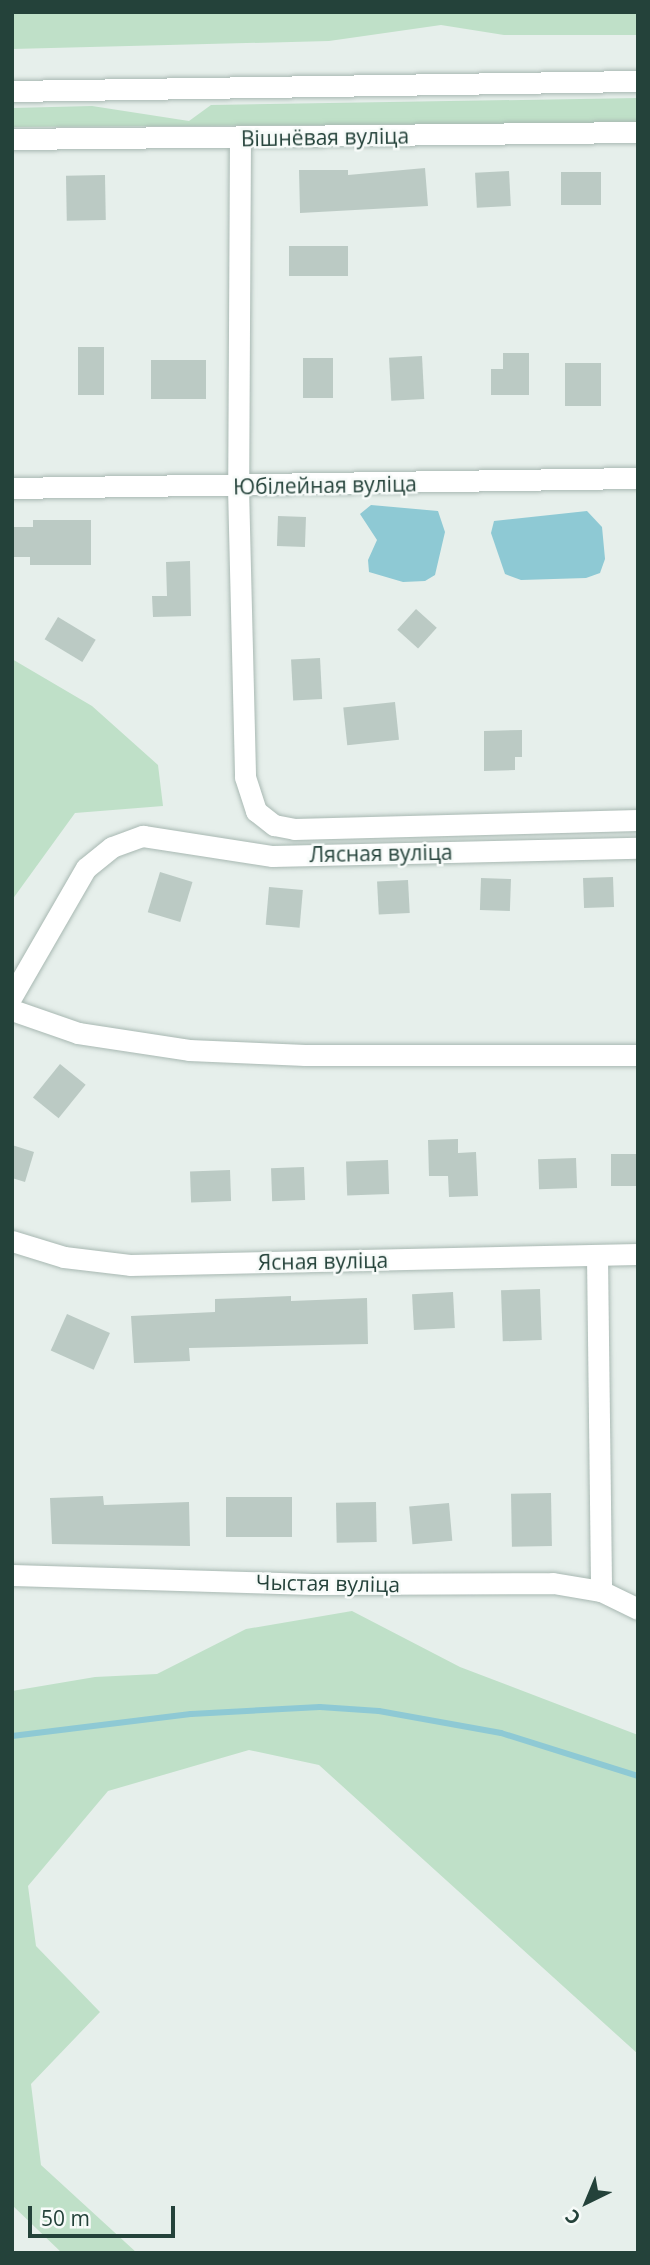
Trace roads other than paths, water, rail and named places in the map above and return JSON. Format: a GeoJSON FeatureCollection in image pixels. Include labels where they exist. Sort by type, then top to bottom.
{"type":"FeatureCollection","features":[{"type":"Feature","properties":{"kind":"street"},"geometry":{"type":"LineString","coordinates":[[12,91],[638,81]]}},
{"type":"Feature","properties":{"kind":"street","name":"Вішнёвая вуліца"},"geometry":{"type":"LineString","coordinates":[[12,139],[638,132]]}},
{"type":"Feature","properties":{"kind":"street","name":"Лясная вуліца"},"geometry":{"type":"LineString","coordinates":[[240,138],[238,487],[245,777],[256,811],[284,828],[638,820]]}},
{"type":"Feature","properties":{"kind":"street","name":"Юбілейная вуліца"},"geometry":{"type":"LineString","coordinates":[[12,488],[238,487],[638,478]]}},
{"type":"Feature","properties":{"kind":"street","name":"Лясная вуліца"},"geometry":{"type":"LineString","coordinates":[[12,996],[86,869],[126,841],[161,836],[272,856],[638,848]]}},
{"type":"Feature","properties":{"kind":"street"},"geometry":{"type":"LineString","coordinates":[[12,1010],[78,1033],[189,1050],[330,1055],[638,1055]]}},
{"type":"Feature","properties":{"kind":"street","name":"Ясная вуліца"},"geometry":{"type":"LineString","coordinates":[[12,1241],[64,1257],[130,1265],[638,1254]]}},
{"type":"Feature","properties":{"kind":"street"},"geometry":{"type":"LineString","coordinates":[[597,1255],[601,1591]]}},
{"type":"Feature","properties":{"kind":"street","name":"Чыстая вуліца"},"geometry":{"type":"LineString","coordinates":[[12,1575],[313,1584],[553,1583],[601,1591],[638,1609]]}},
{"type":"Feature","properties":{"kind":"water"},"geometry":{"type":"Polygon","coordinates":[[[371,505],[438,511],[445,532],[435,575],[425,581],[403,582],[369,572],[368,560],[377,540],[360,514],[371,505]]]}},
{"type":"Feature","properties":{"kind":"water"},"geometry":{"type":"Polygon","coordinates":[[[587,511],[602,527],[605,559],[600,573],[586,578],[521,580],[505,574],[491,533],[494,521],[587,511]]]}},
{"type":"Feature","properties":{"kind":"waterway"},"geometry":{"type":"LineString","coordinates":[[12,1736],[191,1714],[320,1707],[379,1711],[501,1733],[638,1776]]}}]}
